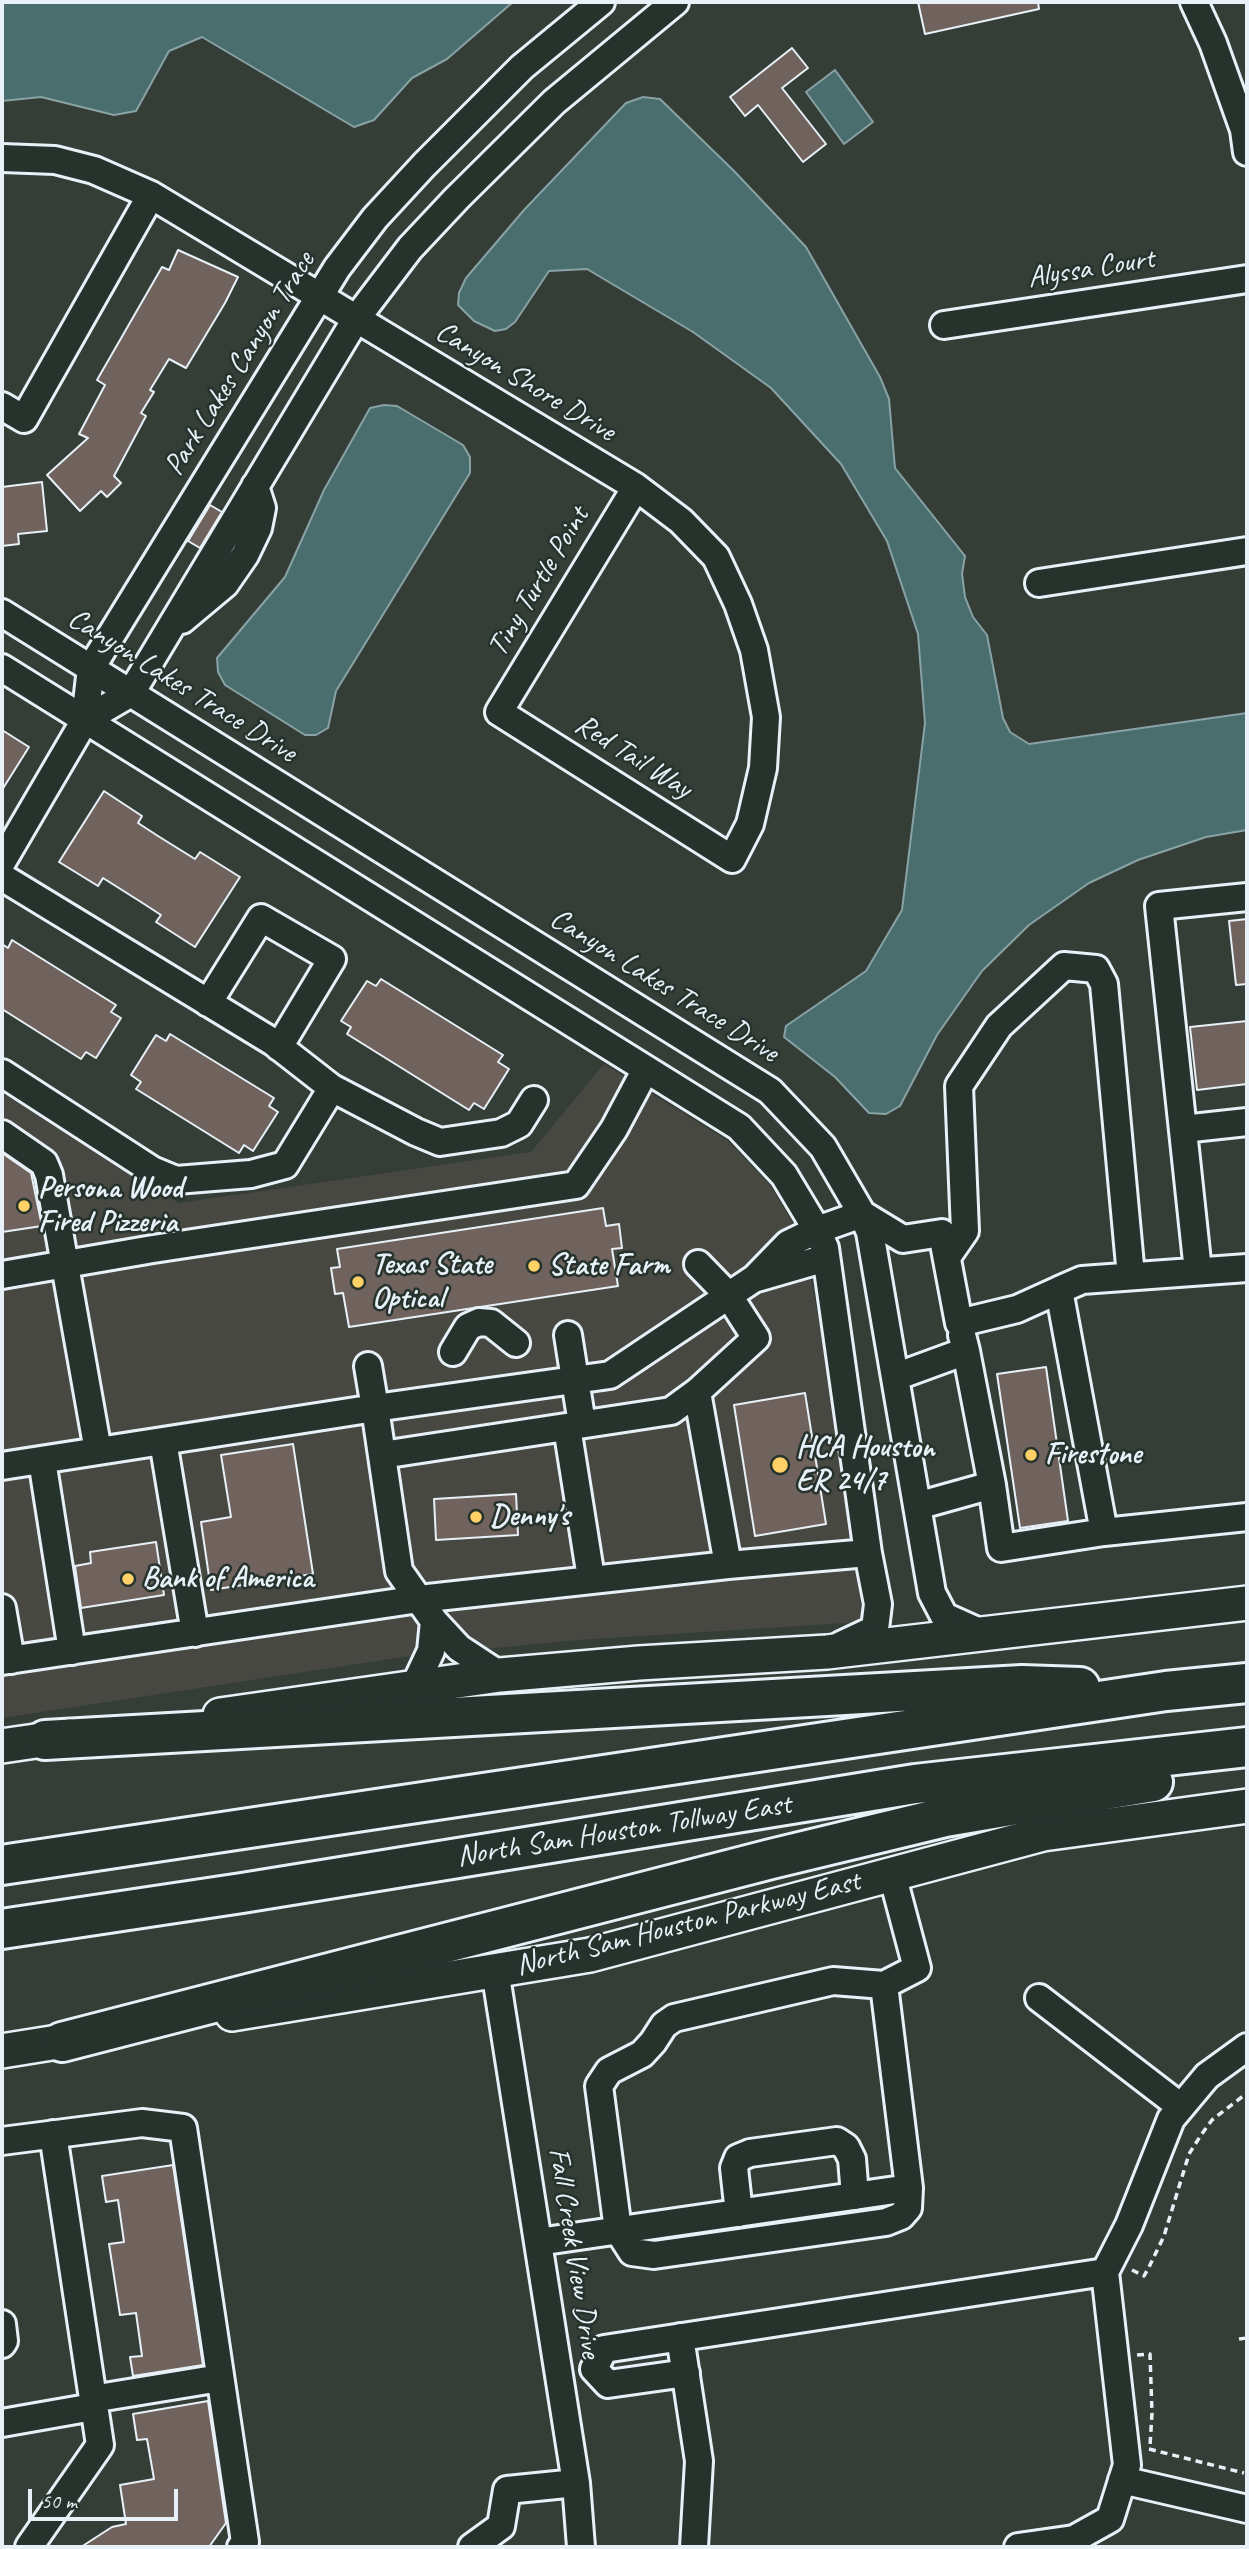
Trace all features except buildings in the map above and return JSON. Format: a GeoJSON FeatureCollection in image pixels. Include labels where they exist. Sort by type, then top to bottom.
{"type":"FeatureCollection","features":[{"type":"Feature","properties":{"kind":"highway","name":"North Sam Houston Tollway East"},"geometry":{"type":"LineString","coordinates":[[2,1865],[1166,1691],[1247,1683]]}},
{"type":"Feature","properties":{"kind":"highway"},"geometry":{"type":"LineString","coordinates":[[45,1740],[1022,1685],[1166,1691]]}},
{"type":"Feature","properties":{"kind":"highway","name":"North Sam Houston Tollway East"},"geometry":{"type":"LineString","coordinates":[[2,1929],[915,1784],[1247,1746]]}},
{"type":"Feature","properties":{"kind":"highway"},"geometry":{"type":"LineString","coordinates":[[62,2042],[771,1859],[945,1817],[1247,1768]]}},
{"type":"Feature","properties":{"kind":"main road"},"geometry":{"type":"LineString","coordinates":[[2,1746],[500,1675],[639,1663],[827,1652],[1247,1603]]}},
{"type":"Feature","properties":{"kind":"main road","name":"North Sam Houston Parkway East"},"geometry":{"type":"LineString","coordinates":[[2,2051],[590,1955],[1043,1834],[1247,1806]]}},
{"type":"Feature","properties":{"kind":"street","name":"Park Lakes Canyon Trace"},"geometry":{"type":"LineString","coordinates":[[85,720],[91,668],[337,268],[374,218],[424,165],[522,67],[601,2]]}},
{"type":"Feature","properties":{"kind":"street"},"geometry":{"type":"LineString","coordinates":[[1194,2],[1213,43],[1244,130],[1247,152]]}},
{"type":"Feature","properties":{"kind":"street"},"geometry":{"type":"LineString","coordinates":[[2,862],[85,720],[131,692],[356,319],[410,248],[554,102],[668,4]]}},
{"type":"Feature","properties":{"kind":"street","name":"Canyon Shore Drive"},"geometry":{"type":"LineString","coordinates":[[2,158],[68,163],[93,170],[152,195],[636,487],[681,521],[716,557],[738,604],[754,650],[766,717],[763,768],[750,824],[733,859]]}},
{"type":"Feature","properties":{"kind":"street"},"geometry":{"type":"LineString","coordinates":[[13,412],[152,195]]}},
{"type":"Feature","properties":{"kind":"street","name":"Alyssa Court"},"geometry":{"type":"LineString","coordinates":[[944,325],[1247,279]]}},
{"type":"Feature","properties":{"kind":"street"},"geometry":{"type":"LineString","coordinates":[[165,635],[225,584],[245,555],[258,528],[262,508],[255,486],[216,464]]}},
{"type":"Feature","properties":{"kind":"street","name":"Tiny Turtle Point"},"geometry":{"type":"LineString","coordinates":[[499,712],[636,487]]}},
{"type":"Feature","properties":{"kind":"street"},"geometry":{"type":"LineString","coordinates":[[1040,583],[1247,551]]}},
{"type":"Feature","properties":{"kind":"street"},"geometry":{"type":"LineString","coordinates":[[145,581],[185,603]]}},
{"type":"Feature","properties":{"kind":"street","name":"Canyon Lakes Trace Drive"},"geometry":{"type":"LineString","coordinates":[[2,613],[770,1091],[823,1147],[870,1232],[932,1593],[944,1616],[986,1635]]}},
{"type":"Feature","properties":{"kind":"street"},"geometry":{"type":"LineString","coordinates":[[2,668],[739,1128],[784,1175],[817,1230],[826,1258],[868,1553],[878,1604],[875,1629],[827,1652]]}},
{"type":"Feature","properties":{"kind":"street","name":"Red Tail Way"},"geometry":{"type":"LineString","coordinates":[[499,712],[733,859]]}},
{"type":"Feature","properties":{"kind":"street"},"geometry":{"type":"LineString","coordinates":[[2,877],[279,1047],[332,1088],[416,1132],[440,1142],[501,1133],[519,1124],[534,1100]]}},
{"type":"Feature","properties":{"kind":"street"},"geometry":{"type":"LineString","coordinates":[[1198,1271],[1159,906],[1247,897]]}},
{"type":"Feature","properties":{"kind":"street"},"geometry":{"type":"LineString","coordinates":[[208,1003],[261,918],[332,959],[279,1047]]}},
{"type":"Feature","properties":{"kind":"street"},"geometry":{"type":"LineString","coordinates":[[947,1257],[965,1231],[959,1086],[999,1026],[1065,966],[1096,969],[1104,985],[1131,1276]]}},
{"type":"Feature","properties":{"kind":"street"},"geometry":{"type":"LineString","coordinates":[[2,1275],[576,1185],[614,1129],[646,1069]]}},
{"type":"Feature","properties":{"kind":"street"},"geometry":{"type":"LineString","coordinates":[[2,1073],[152,1170],[176,1180],[251,1174],[285,1165],[332,1088]]}},
{"type":"Feature","properties":{"kind":"street"},"geometry":{"type":"LineString","coordinates":[[1182,1129],[1247,1122]]}},
{"type":"Feature","properties":{"kind":"street"},"geometry":{"type":"LineString","coordinates":[[2,1134],[44,1163],[49,1175],[97,1451]]}},
{"type":"Feature","properties":{"kind":"street"},"geometry":{"type":"LineString","coordinates":[[2,1466],[375,1408],[610,1375],[755,1278],[788,1244],[862,1214],[903,1240],[942,1233],[992,1485],[1001,1548],[1104,1532],[1247,1517]]}},
{"type":"Feature","properties":{"kind":"street"},"geometry":{"type":"LineString","coordinates":[[755,1278],[826,1258]]}},
{"type":"Feature","properties":{"kind":"street"},"geometry":{"type":"LineString","coordinates":[[382,1455],[671,1411],[697,1392],[756,1338],[729,1296],[698,1264]]}},
{"type":"Feature","properties":{"kind":"street"},"geometry":{"type":"LineString","coordinates":[[959,1323],[1017,1309],[1082,1280],[1247,1268]]}},
{"type":"Feature","properties":{"kind":"street"},"geometry":{"type":"LineString","coordinates":[[1059,1290],[1104,1532]]}},
{"type":"Feature","properties":{"kind":"street"},"geometry":{"type":"LineString","coordinates":[[453,1352],[468,1327],[479,1322],[491,1323],[516,1343]]}},
{"type":"Feature","properties":{"kind":"street"},"geometry":{"type":"LineString","coordinates":[[568,1335],[575,1380],[574,1425],[591,1578]]}},
{"type":"Feature","properties":{"kind":"street"},"geometry":{"type":"LineString","coordinates":[[895,1377],[966,1351]]}},
{"type":"Feature","properties":{"kind":"street"},"geometry":{"type":"LineString","coordinates":[[368,1366],[399,1572],[434,1621],[459,1648],[500,1675]]}},
{"type":"Feature","properties":{"kind":"street"},"geometry":{"type":"LineString","coordinates":[[697,1392],[729,1565]]}},
{"type":"Feature","properties":{"kind":"street"},"geometry":{"type":"LineString","coordinates":[[163,1441],[195,1633]]}},
{"type":"Feature","properties":{"kind":"street"},"geometry":{"type":"LineString","coordinates":[[42,1460],[72,1651]]}},
{"type":"Feature","properties":{"kind":"street"},"geometry":{"type":"LineString","coordinates":[[917,1506],[992,1485]]}},
{"type":"Feature","properties":{"kind":"street"},"geometry":{"type":"LineString","coordinates":[[2,1608],[6,1660],[419,1599],[591,1578],[868,1553]]}},
{"type":"Feature","properties":{"kind":"street"},"geometry":{"type":"LineString","coordinates":[[414,1687],[431,1651],[434,1621]]}},
{"type":"Feature","properties":{"kind":"street"},"geometry":{"type":"LineString","coordinates":[[884,1985],[909,2188],[908,2208],[901,2216],[886,2222],[654,2255],[632,2252],[618,2230],[599,2085],[609,2071],[642,2054],[664,2025],[674,2018],[833,1981],[884,1985],[917,1968],[892,1874]]}},
{"type":"Feature","properties":{"kind":"street","name":"Fall Creek View Drive"},"geometry":{"type":"LineString","coordinates":[[495,1970],[560,2375],[576,2483],[581,2547]]}},
{"type":"Feature","properties":{"kind":"street"},"geometry":{"type":"LineString","coordinates":[[1039,1998],[1181,2107]]}},
{"type":"Feature","properties":{"kind":"street"},"geometry":{"type":"LineString","coordinates":[[1017,2547],[1074,2539],[1110,2519],[1130,2482],[1114,2357],[1108,2266],[1129,2225],[1171,2119],[1207,2076],[1247,2048]]}},
{"type":"Feature","properties":{"kind":"street"},"geometry":{"type":"LineString","coordinates":[[2,2141],[142,2123],[183,2128],[245,2542],[240,2547]]}},
{"type":"Feature","properties":{"kind":"street"},"geometry":{"type":"LineString","coordinates":[[29,2547],[100,2445],[53,2134]]}},
{"type":"Feature","properties":{"kind":"street"},"geometry":{"type":"LineString","coordinates":[[738,2213],[734,2168],[738,2158],[750,2153],[837,2141],[846,2147],[852,2158],[855,2196]]}},
{"type":"Feature","properties":{"kind":"street"},"geometry":{"type":"LineString","coordinates":[[538,2242],[909,2188]]}},
{"type":"Feature","properties":{"kind":"street"},"geometry":{"type":"LineString","coordinates":[[594,2369],[604,2349],[1108,2266]]}},
{"type":"Feature","properties":{"kind":"street"},"geometry":{"type":"LineString","coordinates":[[2,2324],[2,2344]]}},
{"type":"Feature","properties":{"kind":"street"},"geometry":{"type":"LineString","coordinates":[[680,2337],[699,2461],[694,2547]]}},
{"type":"Feature","properties":{"kind":"street"},"geometry":{"type":"LineString","coordinates":[[560,2375],[594,2369]]}},
{"type":"Feature","properties":{"kind":"street"},"geometry":{"type":"LineString","coordinates":[[594,2369],[608,2385],[686,2373]]}},
{"type":"Feature","properties":{"kind":"street"},"geometry":{"type":"LineString","coordinates":[[2,2423],[220,2378]]}},
{"type":"Feature","properties":{"kind":"street"},"geometry":{"type":"LineString","coordinates":[[1130,2482],[1247,2509]]}},
{"type":"Feature","properties":{"kind":"street"},"geometry":{"type":"LineString","coordinates":[[472,2547],[501,2526],[507,2490],[576,2483]]}},
{"type":"Feature","properties":{"kind":"path"},"geometry":{"type":"LineString","coordinates":[[1108,2266],[1144,2276],[1164,2236],[1189,2154],[1212,2120],[1247,2093]]}},
{"type":"Feature","properties":{"kind":"path"},"geometry":{"type":"LineString","coordinates":[[1239,2339],[1247,2338]]}},
{"type":"Feature","properties":{"kind":"path"},"geometry":{"type":"LineString","coordinates":[[1114,2357],[1150,2354],[1152,2413],[1149,2448],[1130,2482]]}},
{"type":"Feature","properties":{"kind":"path"},"geometry":{"type":"LineString","coordinates":[[1149,2448],[1244,2473]]}},
{"type":"Feature","properties":{"kind":"shaded area"},"geometry":{"type":"Polygon","coordinates":[[[604,1064],[728,1141],[770,1185],[805,1244],[853,1517],[862,1622],[577,1640],[403,1657],[2,1718],[2,1093],[179,1203],[531,1152],[604,1064]]]}},
{"type":"Feature","properties":{"kind":"water"},"geometry":{"type":"Polygon","coordinates":[[[2,2],[513,2],[447,59],[412,78],[374,120],[354,127],[202,37],[169,51],[136,111],[114,115],[41,97],[2,101],[2,2]]]}},
{"type":"Feature","properties":{"kind":"water"},"geometry":{"type":"Polygon","coordinates":[[[835,70],[873,122],[844,144],[806,92],[835,70]]]}},
{"type":"Feature","properties":{"kind":"water"},"geometry":{"type":"Polygon","coordinates":[[[643,97],[660,99],[734,171],[806,247],[880,377],[889,399],[895,468],[965,556],[962,574],[965,597],[973,617],[987,635],[1003,718],[1010,732],[1029,744],[1247,713],[1247,830],[1206,837],[1138,860],[1089,883],[1029,925],[982,971],[937,1035],[900,1106],[886,1114],[869,1113],[835,1077],[784,1037],[786,1026],[866,971],[902,910],[925,723],[918,634],[887,541],[841,464],[771,388],[693,332],[587,269],[549,271],[515,322],[506,329],[495,331],[474,321],[458,305],[459,293],[466,278],[524,210],[626,103],[643,97]]]}},
{"type":"Feature","properties":{"kind":"water"},"geometry":{"type":"Polygon","coordinates":[[[397,406],[463,445],[470,457],[470,473],[336,691],[328,728],[316,735],[305,735],[225,685],[218,672],[217,658],[285,577],[324,490],[370,408],[397,406]]]}},
{"type":"Feature","properties":{"kind":"place","name":"Persona Wood Fired Pizzeria"},"geometry":{"type":"Point","coordinates":[24,1206]}},
{"type":"Feature","properties":{"kind":"place","name":"State Farm"},"geometry":{"type":"Point","coordinates":[534,1266]}},
{"type":"Feature","properties":{"kind":"place","name":"Texas State Optical"},"geometry":{"type":"Point","coordinates":[358,1282]}},
{"type":"Feature","properties":{"kind":"place","name":"Firestone"},"geometry":{"type":"Point","coordinates":[1031,1455]}},
{"type":"Feature","properties":{"kind":"place","name":"HCA Houston ER 24/7"},"geometry":{"type":"Point","coordinates":[780,1465]}},
{"type":"Feature","properties":{"kind":"place","name":"Denny's"},"geometry":{"type":"Point","coordinates":[476,1517]}},
{"type":"Feature","properties":{"kind":"place","name":"Bank of America"},"geometry":{"type":"Point","coordinates":[128,1579]}}]}
